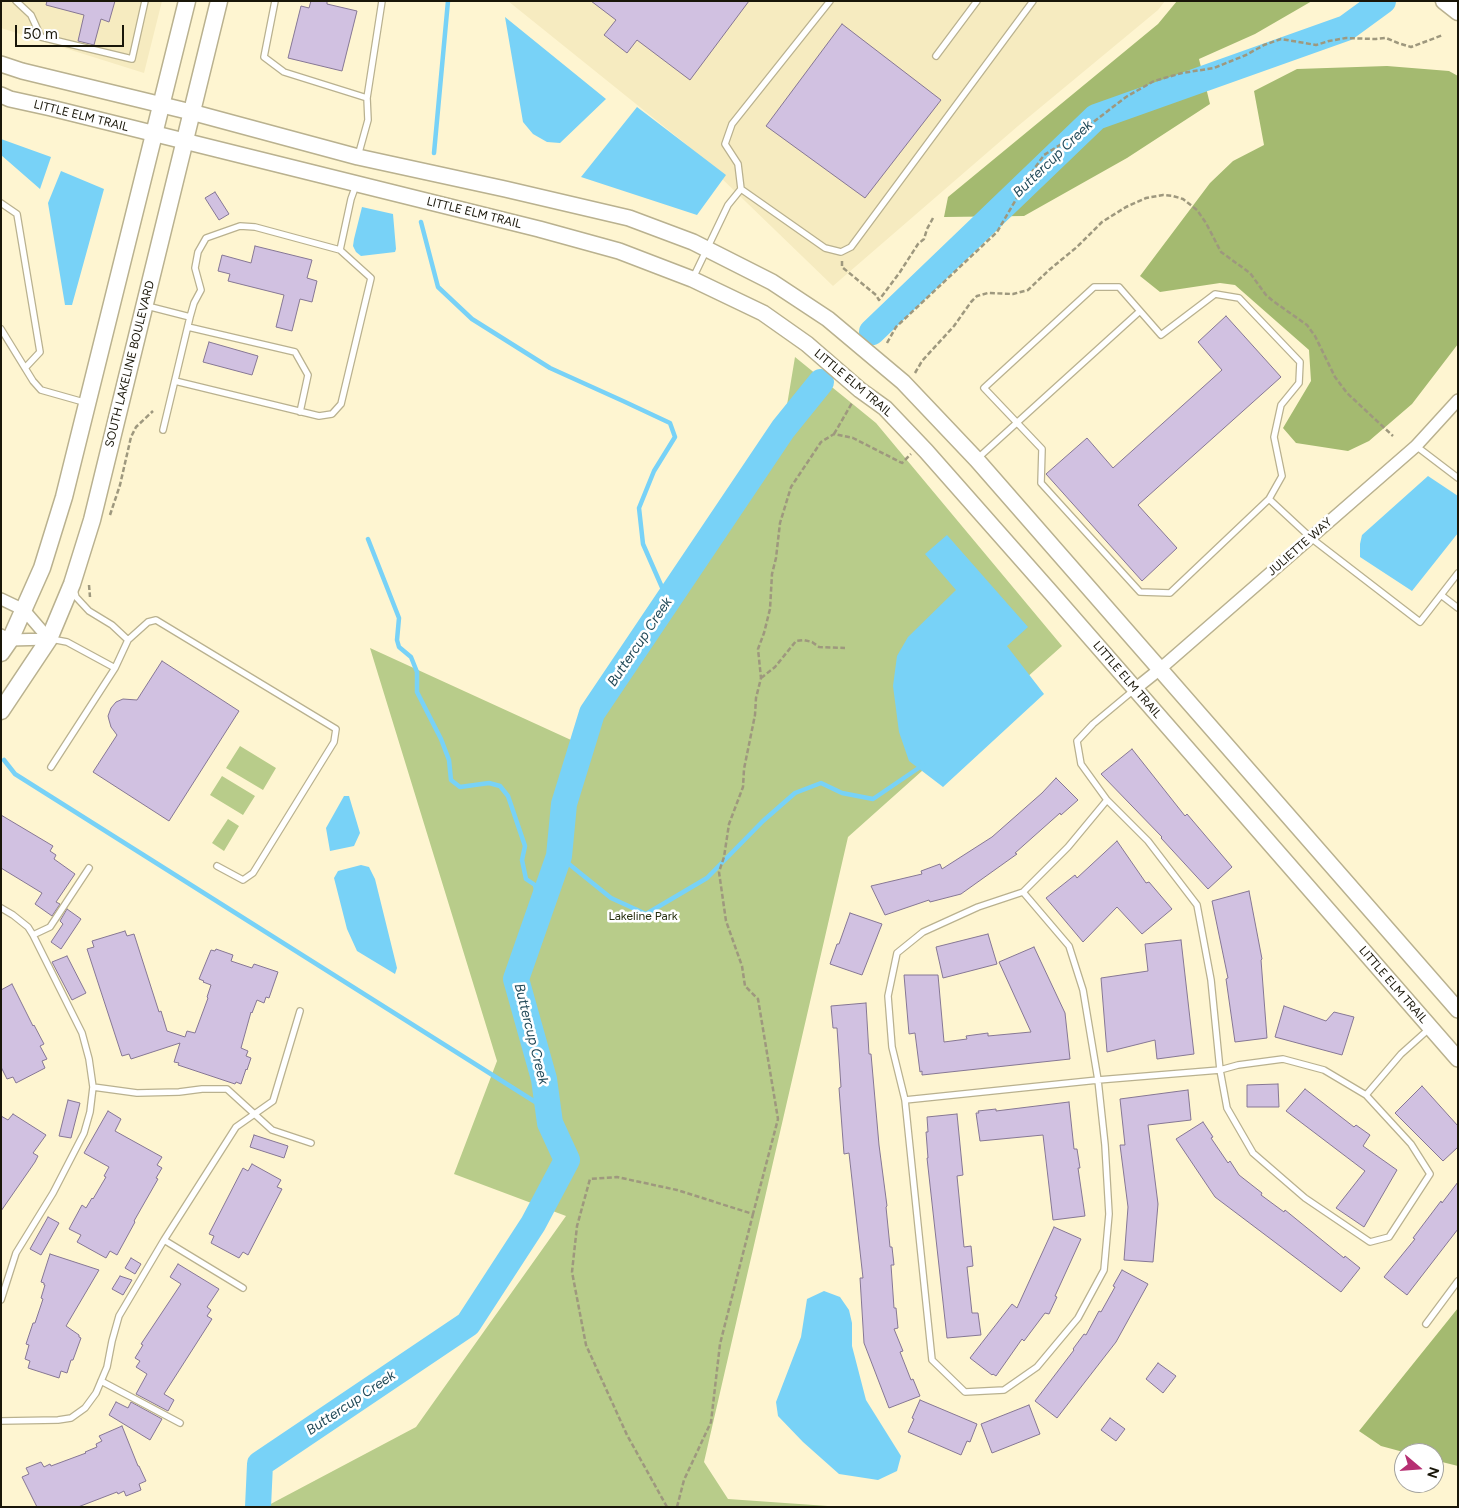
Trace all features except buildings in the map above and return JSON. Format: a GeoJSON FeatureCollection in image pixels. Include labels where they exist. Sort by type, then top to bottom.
{"type":"FeatureCollection","features":[{"type":"Feature","properties":{"kind":"main road"},"geometry":{"type":"LineString","coordinates":[[4,643],[24,610],[42,568],[59,515],[187,1]]}},
{"type":"Feature","properties":{"kind":"main road","name":"SOUTH LAKELINE BOULEVARD"},"geometry":{"type":"LineString","coordinates":[[1,711],[49,639],[82,578],[92,520],[219,1]]}},
{"type":"Feature","properties":{"kind":"main road"},"geometry":{"type":"LineString","coordinates":[[1444,1],[1458,12]]}},
{"type":"Feature","properties":{"kind":"street"},"geometry":{"type":"LineString","coordinates":[[1,64],[358,157],[629,218],[693,242],[772,282],[828,319],[903,382],[976,460],[1458,1010]]}},
{"type":"Feature","properties":{"kind":"street","name":"LITTLE ELM TRAIL"},"geometry":{"type":"LineString","coordinates":[[1,95],[539,229],[619,251],[692,278],[763,313],[806,344],[860,390],[885,408],[926,451],[1458,1059]]}},
{"type":"Feature","properties":{"kind":"street","name":"JULIETTE WAY"},"geometry":{"type":"LineString","coordinates":[[1135,689],[1416,446],[1458,400]]}},
{"type":"Feature","properties":{"kind":"street"},"geometry":{"type":"LineString","coordinates":[[1,599],[24,610],[49,639]]}},
{"type":"Feature","properties":{"kind":"street"},"geometry":{"type":"LineString","coordinates":[[4,643],[49,639]]}},
{"type":"Feature","properties":{"kind":"lane"},"geometry":{"type":"LineString","coordinates":[[16,1],[31,15],[41,37],[132,59],[145,1]]}},
{"type":"Feature","properties":{"kind":"lane"},"geometry":{"type":"LineString","coordinates":[[275,1],[264,57],[284,72],[366,98]]}},
{"type":"Feature","properties":{"kind":"lane"},"geometry":{"type":"LineString","coordinates":[[358,157],[368,120],[366,98],[382,1]]}},
{"type":"Feature","properties":{"kind":"lane"},"geometry":{"type":"LineString","coordinates":[[692,278],[728,205],[741,189],[738,164],[725,144],[732,124],[830,1]]}},
{"type":"Feature","properties":{"kind":"lane"},"geometry":{"type":"LineString","coordinates":[[936,56],[977,1]]}},
{"type":"Feature","properties":{"kind":"lane"},"geometry":{"type":"LineString","coordinates":[[741,189],[825,248],[841,252],[851,247],[1032,1]]}},
{"type":"Feature","properties":{"kind":"lane"},"geometry":{"type":"LineString","coordinates":[[340,250],[356,184]]}},
{"type":"Feature","properties":{"kind":"lane"},"geometry":{"type":"LineString","coordinates":[[1,203],[17,214],[40,352],[25,368]]}},
{"type":"Feature","properties":{"kind":"lane"},"geometry":{"type":"LineString","coordinates":[[163,430],[190,317],[200,290],[195,268],[198,252],[206,238],[240,226],[255,227],[340,250],[370,278],[341,404],[332,414],[320,416],[300,412],[176,381]]}},
{"type":"Feature","properties":{"kind":"lane"},"geometry":{"type":"LineString","coordinates":[[1094,287],[1119,287],[1161,335],[1215,294],[1239,298],[1300,362],[1299,382],[1281,405],[1274,437],[1282,476],[1269,499],[1170,593],[1140,592],[1041,483],[1042,449],[1018,423],[984,388],[1094,287]]}},
{"type":"Feature","properties":{"kind":"lane"},"geometry":{"type":"LineString","coordinates":[[144,305],[190,317]]}},
{"type":"Feature","properties":{"kind":"lane"},"geometry":{"type":"LineString","coordinates":[[976,460],[1140,311]]}},
{"type":"Feature","properties":{"kind":"lane"},"geometry":{"type":"LineString","coordinates":[[188,327],[295,352],[308,375],[300,412]]}},
{"type":"Feature","properties":{"kind":"lane"},"geometry":{"type":"LineString","coordinates":[[1,329],[33,381],[41,390],[87,403]]}},
{"type":"Feature","properties":{"kind":"lane"},"geometry":{"type":"LineString","coordinates":[[1416,446],[1458,478]]}},
{"type":"Feature","properties":{"kind":"lane"},"geometry":{"type":"LineString","coordinates":[[1269,499],[1311,538],[1420,622],[1458,574]]}},
{"type":"Feature","properties":{"kind":"lane"},"geometry":{"type":"LineString","coordinates":[[82,578],[74,589],[76,597],[89,611],[112,625],[128,640]]}},
{"type":"Feature","properties":{"kind":"lane"},"geometry":{"type":"LineString","coordinates":[[1441,595],[1458,608]]}},
{"type":"Feature","properties":{"kind":"lane"},"geometry":{"type":"LineString","coordinates":[[51,767],[115,668],[128,640],[148,622],[156,620],[336,729],[334,742],[253,873],[243,880],[217,866]]}},
{"type":"Feature","properties":{"kind":"lane"},"geometry":{"type":"LineString","coordinates":[[49,639],[67,642],[115,668]]}},
{"type":"Feature","properties":{"kind":"lane"},"geometry":{"type":"LineString","coordinates":[[905,1100],[1098,1080],[1220,1070],[1238,1065],[1283,1059],[1324,1070],[1366,1095],[1411,1144],[1430,1174],[1389,1237],[1370,1242],[1305,1198],[1254,1153],[1227,1108],[1220,1070],[1211,980],[1197,905],[1148,841],[1107,800],[1081,764],[1077,741],[1093,724],[1135,689]]}},
{"type":"Feature","properties":{"kind":"lane"},"geometry":{"type":"LineString","coordinates":[[1023,892],[1069,946],[1083,990],[1098,1080],[1105,1145],[1110,1214],[1104,1270],[1078,1318],[1036,1367],[1004,1390],[966,1392],[932,1360],[905,1100],[892,1047],[888,996],[897,953],[923,932],[978,907],[1023,892],[1068,847],[1107,800]]}},
{"type":"Feature","properties":{"kind":"lane"},"geometry":{"type":"LineString","coordinates":[[33,936],[50,927],[89,868]]}},
{"type":"Feature","properties":{"kind":"lane"},"geometry":{"type":"LineString","coordinates":[[1,908],[13,914],[28,927],[33,936],[82,1033],[94,1087],[84,1133],[53,1192],[16,1253],[1,1300]]}},
{"type":"Feature","properties":{"kind":"lane"},"geometry":{"type":"LineString","coordinates":[[1,1421],[71,1418],[85,1408],[96,1393],[107,1367],[119,1316],[164,1240],[236,1127],[273,1101],[300,1011]]}},
{"type":"Feature","properties":{"kind":"lane"},"geometry":{"type":"LineString","coordinates":[[1366,1095],[1401,1054],[1430,1028]]}},
{"type":"Feature","properties":{"kind":"lane"},"geometry":{"type":"LineString","coordinates":[[94,1087],[137,1093],[227,1089],[272,1130],[311,1143]]}},
{"type":"Feature","properties":{"kind":"lane"},"geometry":{"type":"LineString","coordinates":[[164,1240],[243,1288]]}},
{"type":"Feature","properties":{"kind":"lane"},"geometry":{"type":"LineString","coordinates":[[1426,1324],[1458,1281]]}},
{"type":"Feature","properties":{"kind":"lane"},"geometry":{"type":"LineString","coordinates":[[101,1381],[180,1424]]}},
{"type":"Feature","properties":{"kind":"path"},"geometry":{"type":"LineString","coordinates":[[887,343],[896,327],[997,232],[1044,155],[1079,134],[1126,97],[1154,80],[1182,72],[1214,68],[1281,39],[1316,45],[1329,40],[1346,38],[1386,38],[1411,47],[1442,35]]}},
{"type":"Feature","properties":{"kind":"path"},"geometry":{"type":"LineString","coordinates":[[914,374],[922,360],[954,326],[977,296],[988,293],[1013,294],[1028,290],[1078,247],[1102,222],[1114,214],[1146,198],[1163,195],[1173,196],[1183,199],[1197,210],[1220,252],[1250,273],[1266,295],[1273,301],[1307,325],[1315,336],[1335,377],[1347,393],[1392,436]]}},
{"type":"Feature","properties":{"kind":"path"},"geometry":{"type":"LineString","coordinates":[[841,252],[842,268],[876,295],[879,300],[918,244],[924,239],[933,218]]}},
{"type":"Feature","properties":{"kind":"path"},"geometry":{"type":"LineString","coordinates":[[677,1507],[684,1480],[711,1422],[720,1344],[778,1119],[758,999],[745,986],[742,966],[726,921],[718,872],[724,857],[729,824],[743,787],[744,769],[761,678],[758,649],[770,609],[772,574],[780,523],[791,487],[821,442],[834,434],[852,402]]}},
{"type":"Feature","properties":{"kind":"path"},"geometry":{"type":"LineString","coordinates":[[109,520],[120,485],[131,436],[136,427],[153,411]]}},
{"type":"Feature","properties":{"kind":"path"},"geometry":{"type":"LineString","coordinates":[[834,434],[853,438],[902,463],[909,456]]}},
{"type":"Feature","properties":{"kind":"path"},"geometry":{"type":"LineString","coordinates":[[82,578],[91,600]]}},
{"type":"Feature","properties":{"kind":"path"},"geometry":{"type":"LineString","coordinates":[[761,678],[775,667],[796,641],[804,640],[820,647],[845,648]]}},
{"type":"Feature","properties":{"kind":"path"},"geometry":{"type":"LineString","coordinates":[[667,1507],[627,1435],[586,1345],[572,1272],[577,1226],[590,1179],[626,1179],[677,1190],[753,1214]]}},
{"type":"Feature","properties":{"kind":"shaded area"},"geometry":{"type":"Polygon","coordinates":[[[1,1],[162,1],[144,73],[1,28],[1,1]]]}},
{"type":"Feature","properties":{"kind":"shaded area"},"geometry":{"type":"Polygon","coordinates":[[[508,1],[1165,1],[1158,10],[1018,126],[833,286],[687,145],[508,1]]]}},
{"type":"Feature","properties":{"kind":"green space"},"geometry":{"type":"Polygon","coordinates":[[[1177,1],[1312,1],[1255,34],[1199,59],[1210,104],[1127,158],[1024,216],[944,217],[948,197],[1158,24],[1177,1]]]}},
{"type":"Feature","properties":{"kind":"green space"},"geometry":{"type":"Polygon","coordinates":[[[1387,66],[1449,71],[1458,76],[1458,344],[1412,404],[1369,441],[1348,451],[1296,443],[1283,428],[1311,381],[1309,350],[1235,285],[1220,283],[1160,292],[1140,276],[1210,183],[1233,161],[1264,145],[1254,91],[1297,69],[1387,66]]]}},
{"type":"Feature","properties":{"kind":"green space","name":"Lakeline Park"},"geometry":{"type":"Polygon","coordinates":[[[795,357],[876,423],[1062,646],[848,837],[704,1462],[728,1499],[842,1507],[265,1507],[416,1427],[566,1216],[454,1174],[497,1061],[370,648],[582,745],[783,429],[795,357]]]}},
{"type":"Feature","properties":{"kind":"green space"},"geometry":{"type":"Polygon","coordinates":[[[240,746],[276,768],[263,790],[226,768],[240,746]]]}},
{"type":"Feature","properties":{"kind":"green space"},"geometry":{"type":"Polygon","coordinates":[[[222,776],[255,796],[243,815],[210,795],[222,776]]]}},
{"type":"Feature","properties":{"kind":"green space"},"geometry":{"type":"Polygon","coordinates":[[[228,819],[239,826],[224,851],[212,843],[228,819]]]}},
{"type":"Feature","properties":{"kind":"green space"},"geometry":{"type":"Polygon","coordinates":[[[1458,1308],[1458,1466],[1444,1462],[1444,1443],[1394,1443],[1394,1450],[1381,1446],[1359,1431],[1458,1308]]]}},
{"type":"Feature","properties":{"kind":"water"},"geometry":{"type":"Polygon","coordinates":[[[505,17],[606,99],[560,143],[547,142],[533,134],[523,122],[505,17]]]}},
{"type":"Feature","properties":{"kind":"water"},"geometry":{"type":"Polygon","coordinates":[[[637,107],[726,175],[697,215],[581,177],[637,107]]]}},
{"type":"Feature","properties":{"kind":"water"},"geometry":{"type":"Polygon","coordinates":[[[1,139],[51,157],[40,189],[1,155],[1,139]]]}},
{"type":"Feature","properties":{"kind":"water"},"geometry":{"type":"Polygon","coordinates":[[[61,171],[104,189],[72,305],[65,305],[48,203],[61,171]]]}},
{"type":"Feature","properties":{"kind":"water"},"geometry":{"type":"Polygon","coordinates":[[[362,207],[393,214],[395,252],[361,256],[356,252],[353,246],[362,207]]]}},
{"type":"Feature","properties":{"kind":"water"},"geometry":{"type":"Polygon","coordinates":[[[1428,476],[1458,496],[1458,533],[1412,591],[1360,557],[1360,544],[1362,535],[1428,476]]]}},
{"type":"Feature","properties":{"kind":"water"},"geometry":{"type":"Polygon","coordinates":[[[947,535],[1028,627],[1007,646],[1044,694],[943,787],[909,761],[899,732],[893,686],[897,656],[908,637],[956,590],[925,554],[947,535]]]}},
{"type":"Feature","properties":{"kind":"water"},"geometry":{"type":"Polygon","coordinates":[[[344,796],[349,796],[360,833],[354,846],[330,851],[326,828],[344,796]]]}},
{"type":"Feature","properties":{"kind":"water"},"geometry":{"type":"Polygon","coordinates":[[[361,865],[369,867],[375,879],[397,968],[395,974],[357,951],[347,929],[334,878],[338,871],[361,865]]]}},
{"type":"Feature","properties":{"kind":"water"},"geometry":{"type":"Polygon","coordinates":[[[824,1291],[840,1297],[849,1310],[852,1323],[852,1346],[866,1400],[901,1456],[897,1471],[878,1480],[839,1474],[803,1442],[778,1416],[776,1402],[801,1337],[807,1299],[824,1291]]]}},
{"type":"Feature","properties":{"kind":"waterway"},"geometry":{"type":"LineString","coordinates":[[434,153],[448,1]]}},
{"type":"Feature","properties":{"kind":"waterway","name":"Buttercup Creek"},"geometry":{"type":"LineString","coordinates":[[872,332],[1096,117],[1346,28],[1383,1]]}},
{"type":"Feature","properties":{"kind":"waterway"},"geometry":{"type":"LineString","coordinates":[[421,222],[438,287],[472,319],[550,368],[670,423],[675,437],[654,471],[639,508],[643,544],[668,601]]}},
{"type":"Feature","properties":{"kind":"waterway","name":"Buttercup Creek"},"geometry":{"type":"LineString","coordinates":[[258,1507],[260,1464],[468,1324],[533,1224],[567,1160],[550,1123],[544,1079],[516,979],[559,856],[564,804],[592,713],[783,429],[821,382]]}},
{"type":"Feature","properties":{"kind":"waterway"},"geometry":{"type":"LineString","coordinates":[[368,539],[399,618],[397,640],[399,647],[411,657],[417,672],[417,692],[441,739],[449,760],[451,780],[460,787],[489,783],[500,786],[508,796],[525,846],[522,860],[526,879],[535,885],[540,911]]}},
{"type":"Feature","properties":{"kind":"waterway"},"geometry":{"type":"LineString","coordinates":[[4,760],[15,774],[548,1110]]}},
{"type":"Feature","properties":{"kind":"waterway"},"geometry":{"type":"LineString","coordinates":[[559,856],[611,898],[646,914],[707,878],[763,821],[795,793],[821,783],[842,793],[873,799],[923,765]]}}]}
